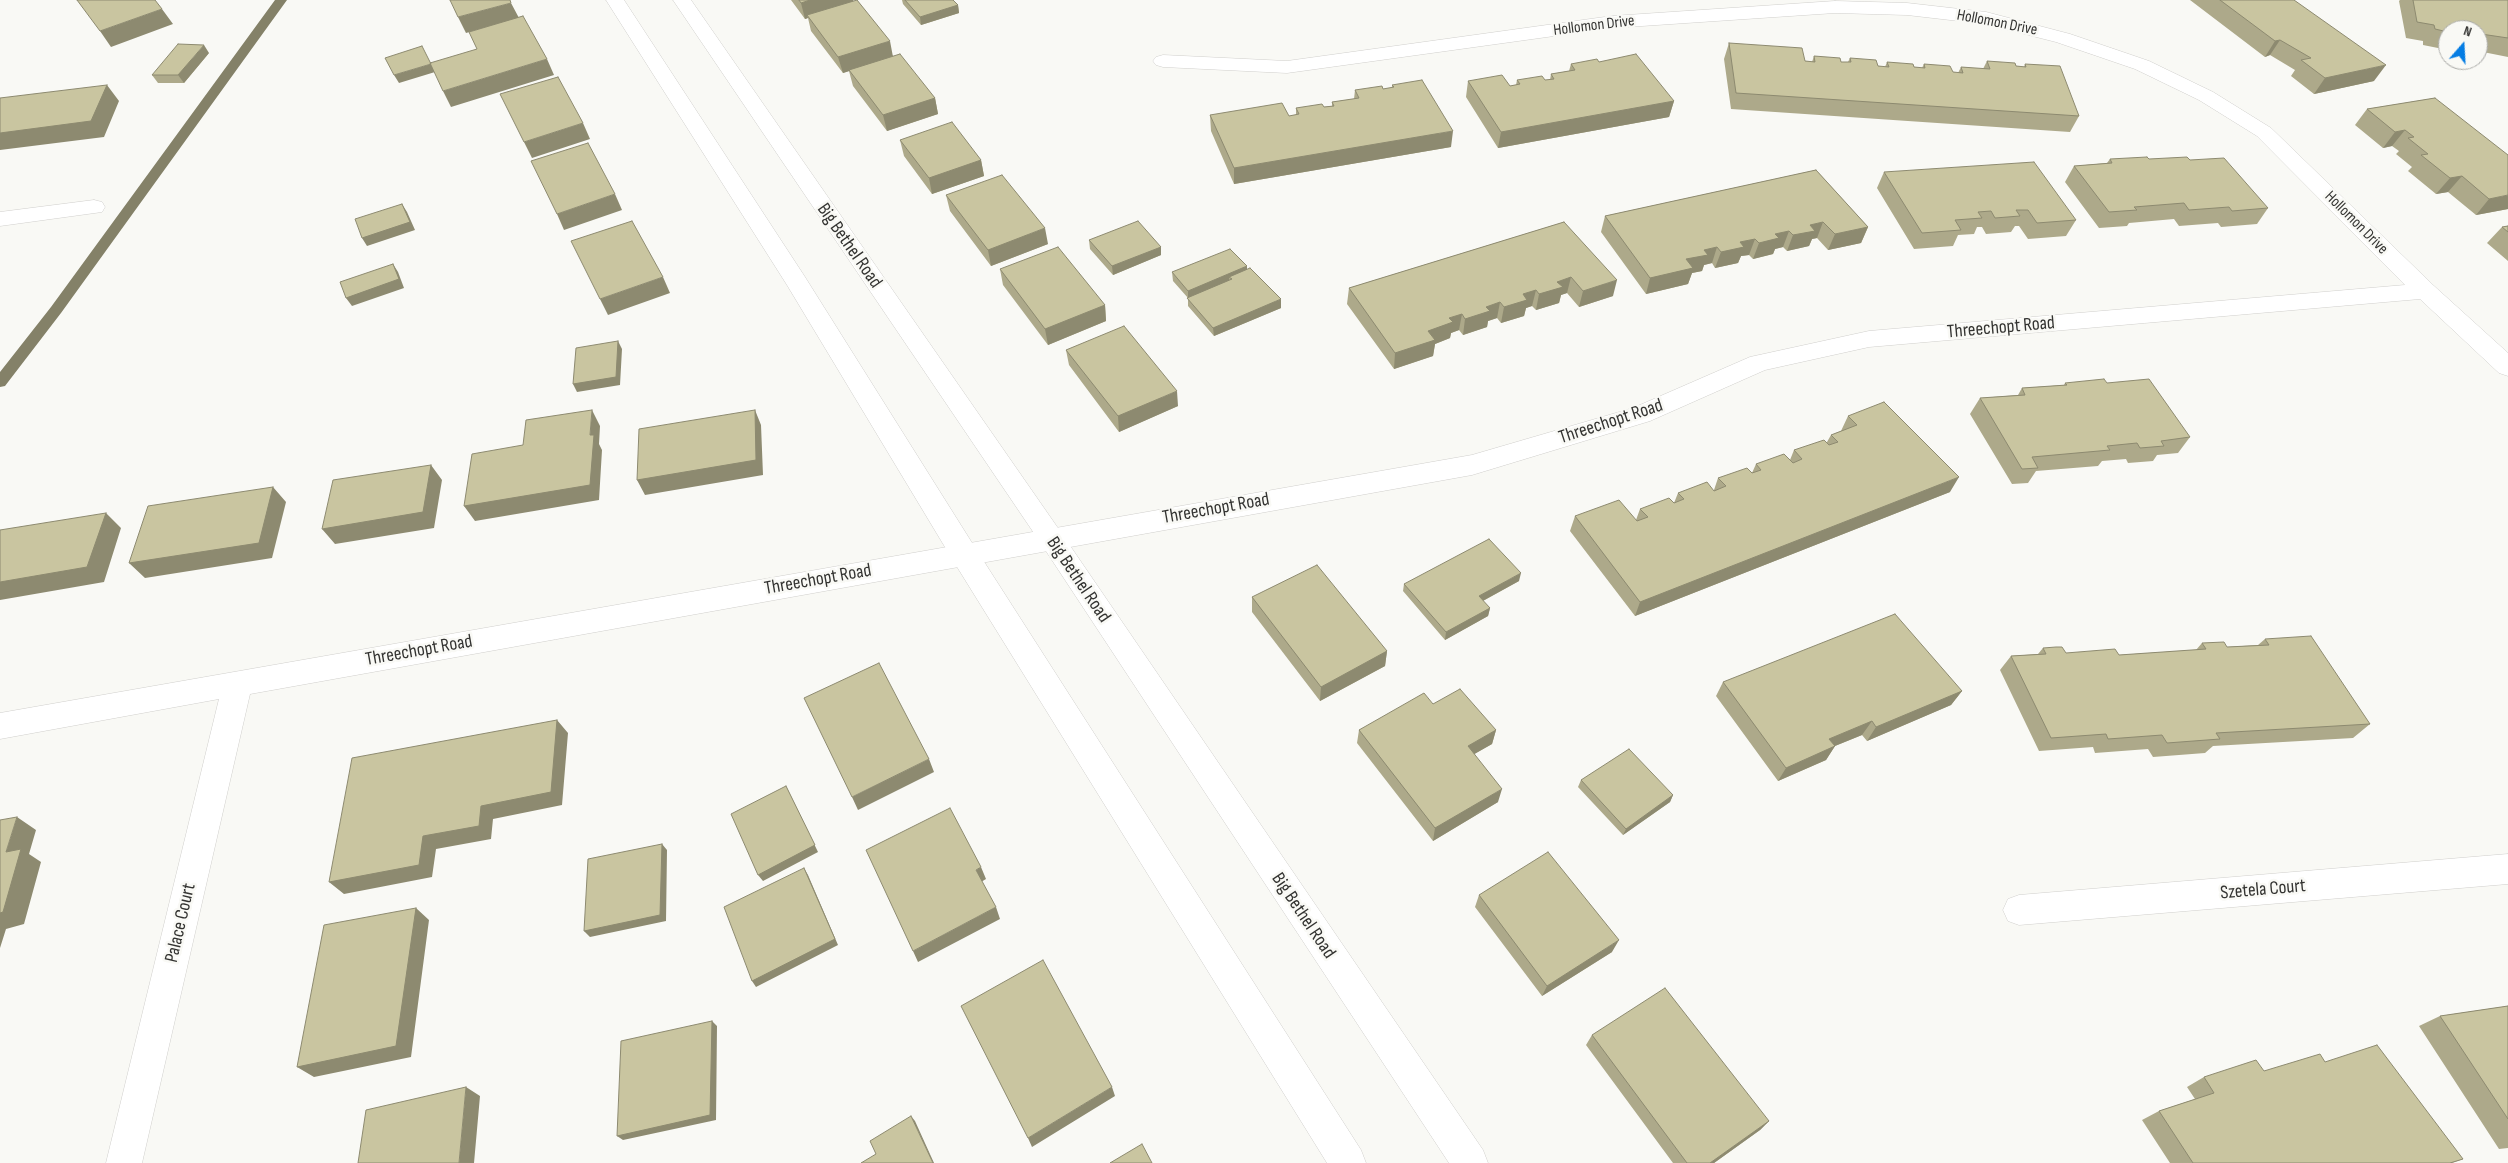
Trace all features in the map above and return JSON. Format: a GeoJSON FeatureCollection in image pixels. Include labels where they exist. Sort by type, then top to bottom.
{"type":"FeatureCollection","features":[{"type":"Feature","properties":{"kind":"street"},"geometry":{"type":"LineString","coordinates":[[615,0],[791,274],[964,554],[1348,1163]]}},
{"type":"Feature","properties":{"kind":"street","name":"Big Bethel Road"},"geometry":{"type":"LineString","coordinates":[[682,0],[1051,538],[1470,1163]]}},
{"type":"Feature","properties":{"kind":"street","name":"Hollomon Drive"},"geometry":{"type":"LineString","coordinates":[[1163,61],[1287,67],[1612,22],[1835,7],[1907,9],[1986,18],[2064,38],[2142,65],[2206,96],[2264,132],[2425,292],[2508,367]]}},
{"type":"Feature","properties":{"kind":"street"},"geometry":{"type":"LineString","coordinates":[[0,219],[94,207]]}},
{"type":"Feature","properties":{"kind":"street","name":"Threechopt Road"},"geometry":{"type":"LineString","coordinates":[[0,726],[1051,538],[1472,465],[1641,415],[1759,363],[1869,339],[2425,292]]}},
{"type":"Feature","properties":{"kind":"street","name":"Palace Court"},"geometry":{"type":"LineString","coordinates":[[124,1163],[238,683]]}},
{"type":"Feature","properties":{"kind":"street","name":"Szetela Court"},"geometry":{"type":"LineString","coordinates":[[2019,910],[2508,869]]}},
{"type":"Feature","properties":{"kind":"building"},"geometry":{"type":"Polygon","coordinates":[[[77,0],[155,0],[162,9],[100,31],[77,0]]]}},
{"type":"Feature","properties":{"kind":"building"},"geometry":{"type":"Polygon","coordinates":[[[450,0],[510,0],[511,3],[458,17],[450,0]]]}},
{"type":"Feature","properties":{"kind":"building"},"geometry":{"type":"Polygon","coordinates":[[[799,0],[810,0],[801,3],[799,0]]]}},
{"type":"Feature","properties":{"kind":"building"},"geometry":{"type":"Polygon","coordinates":[[[857,0],[890,41],[838,57],[807,15],[857,0]]]}},
{"type":"Feature","properties":{"kind":"building"},"geometry":{"type":"Polygon","coordinates":[[[905,0],[953,0],[958,5],[920,17],[905,0]]]}},
{"type":"Feature","properties":{"kind":"building"},"geometry":{"type":"Polygon","coordinates":[[[2220,0],[2294,0],[2386,65],[2325,78],[2301,60],[2311,58],[2280,40],[2275,41],[2220,0]]]}},
{"type":"Feature","properties":{"kind":"building"},"geometry":{"type":"Polygon","coordinates":[[[2413,0],[2508,0],[2508,38],[2488,35],[2488,20],[2438,20],[2438,30],[2435,29],[2434,25],[2417,22],[2413,0]]]}},
{"type":"Feature","properties":{"kind":"building"},"geometry":{"type":"Polygon","coordinates":[[[523,16],[547,59],[443,91],[430,63],[477,49],[469,32],[523,16]]]}},
{"type":"Feature","properties":{"kind":"building"},"geometry":{"type":"Polygon","coordinates":[[[1729,43],[1802,48],[1805,61],[1815,62],[1814,56],[1840,58],[1841,62],[1851,62],[1850,58],[1876,60],[1878,66],[1889,67],[1887,62],[1913,64],[1914,67],[1925,68],[1924,64],[1950,66],[1953,72],[1963,73],[1961,67],[1990,69],[1987,61],[2015,63],[2016,66],[2026,67],[2025,64],[2060,66],[2079,116],[1736,93],[1729,43]]]}},
{"type":"Feature","properties":{"kind":"building"},"geometry":{"type":"Polygon","coordinates":[[[178,44],[204,45],[178,75],[152,75],[178,44]]]}},
{"type":"Feature","properties":{"kind":"building"},"geometry":{"type":"Polygon","coordinates":[[[422,46],[431,64],[394,75],[385,58],[422,46]]]}},
{"type":"Feature","properties":{"kind":"building"},"geometry":{"type":"Polygon","coordinates":[[[900,54],[935,98],[883,115],[849,70],[900,54]]]}},
{"type":"Feature","properties":{"kind":"building"},"geometry":{"type":"Polygon","coordinates":[[[1636,54],[1674,101],[1501,132],[1468,81],[1502,75],[1510,86],[1520,84],[1517,80],[1542,76],[1545,80],[1554,79],[1551,74],[1575,70],[1571,64],[1597,59],[1599,62],[1636,54]]]}},
{"type":"Feature","properties":{"kind":"building"},"geometry":{"type":"Polygon","coordinates":[[[558,77],[583,123],[524,142],[500,94],[558,77]]]}},
{"type":"Feature","properties":{"kind":"building"},"geometry":{"type":"Polygon","coordinates":[[[1422,80],[1453,131],[1234,168],[1210,115],[1282,103],[1289,116],[1299,114],[1296,108],[1322,104],[1324,107],[1334,106],[1332,102],[1359,98],[1355,90],[1382,86],[1383,89],[1394,87],[1392,85],[1422,80]]]}},
{"type":"Feature","properties":{"kind":"building"},"geometry":{"type":"Polygon","coordinates":[[[107,85],[91,121],[0,133],[0,98],[107,85]]]}},
{"type":"Feature","properties":{"kind":"building"},"geometry":{"type":"Polygon","coordinates":[[[2435,98],[2508,155],[2508,195],[2489,199],[2462,176],[2450,178],[2421,155],[2428,154],[2408,138],[2414,137],[2405,130],[2395,132],[2367,109],[2435,98]]]}},
{"type":"Feature","properties":{"kind":"building"},"geometry":{"type":"Polygon","coordinates":[[[952,122],[981,160],[929,178],[900,140],[952,122]]]}},
{"type":"Feature","properties":{"kind":"building"},"geometry":{"type":"Polygon","coordinates":[[[588,143],[615,194],[557,214],[531,161],[588,143]]]}},
{"type":"Feature","properties":{"kind":"building"},"geometry":{"type":"Polygon","coordinates":[[[2147,157],[2149,159],[2187,157],[2190,160],[2224,158],[2268,208],[2232,211],[2229,207],[2189,210],[2184,203],[2134,207],[2137,210],[2109,212],[2074,166],[2112,163],[2110,159],[2147,157]]]}},
{"type":"Feature","properties":{"kind":"building"},"geometry":{"type":"Polygon","coordinates":[[[2034,162],[2076,220],[2037,223],[2028,210],[2016,210],[2020,216],[1995,218],[1991,211],[1978,212],[1982,218],[1955,220],[1961,230],[1922,233],[1884,172],[2034,162]]]}},
{"type":"Feature","properties":{"kind":"building"},"geometry":{"type":"Polygon","coordinates":[[[1816,170],[1868,227],[1835,234],[1823,222],[1810,225],[1815,231],[1793,235],[1789,231],[1775,234],[1779,238],[1759,243],[1755,239],[1740,242],[1744,247],[1721,252],[1717,247],[1704,250],[1708,255],[1686,259],[1693,268],[1650,278],[1605,216],[1816,170]]]}},
{"type":"Feature","properties":{"kind":"building"},"geometry":{"type":"Polygon","coordinates":[[[1002,175],[1045,228],[988,250],[946,195],[1002,175]]]}},
{"type":"Feature","properties":{"kind":"building"},"geometry":{"type":"Polygon","coordinates":[[[402,204],[410,222],[362,238],[355,219],[402,204]]]}},
{"type":"Feature","properties":{"kind":"building"},"geometry":{"type":"Polygon","coordinates":[[[632,221],[663,277],[600,299],[571,241],[632,221]]]}},
{"type":"Feature","properties":{"kind":"building"},"geometry":{"type":"Polygon","coordinates":[[[1138,221],[1161,247],[1112,266],[1089,240],[1138,221]]]}},
{"type":"Feature","properties":{"kind":"building"},"geometry":{"type":"Polygon","coordinates":[[[1564,222],[1617,280],[1583,291],[1571,277],[1557,282],[1563,287],[1539,294],[1536,290],[1523,294],[1527,300],[1504,307],[1500,302],[1486,307],[1490,311],[1465,319],[1462,314],[1449,318],[1453,322],[1428,331],[1435,340],[1395,353],[1349,288],[1564,222]]]}},
{"type":"Feature","properties":{"kind":"building"},"geometry":{"type":"Polygon","coordinates":[[[2508,226],[2508,232],[2502,227],[2508,226]]]}},
{"type":"Feature","properties":{"kind":"building"},"geometry":{"type":"Polygon","coordinates":[[[1058,247],[1105,305],[1045,329],[1000,269],[1058,247]]]}},
{"type":"Feature","properties":{"kind":"building"},"geometry":{"type":"Polygon","coordinates":[[[1230,249],[1247,266],[1188,291],[1172,272],[1230,249]]]}},
{"type":"Feature","properties":{"kind":"building"},"geometry":{"type":"Polygon","coordinates":[[[393,264],[399,279],[346,298],[340,282],[393,264]]]}},
{"type":"Feature","properties":{"kind":"building"},"geometry":{"type":"Polygon","coordinates":[[[1250,268],[1281,299],[1213,328],[1187,298],[1232,279],[1229,277],[1250,268]]]}},
{"type":"Feature","properties":{"kind":"building"},"geometry":{"type":"Polygon","coordinates":[[[1124,326],[1177,391],[1118,416],[1066,350],[1124,326]]]}},
{"type":"Feature","properties":{"kind":"building"},"geometry":{"type":"Polygon","coordinates":[[[618,341],[616,377],[573,384],[576,348],[618,341]]]}},
{"type":"Feature","properties":{"kind":"building"},"geometry":{"type":"Polygon","coordinates":[[[2104,379],[2107,383],[2149,379],[2190,437],[2161,441],[2164,446],[2140,448],[2137,443],[2107,446],[2110,450],[2032,457],[2038,468],[2022,469],[1980,398],[2025,395],[2022,388],[2067,385],[2065,383],[2104,379]]]}},
{"type":"Feature","properties":{"kind":"building"},"geometry":{"type":"Polygon","coordinates":[[[1884,402],[1959,477],[1640,602],[1575,516],[1619,500],[1637,521],[1648,517],[1640,509],[1669,498],[1674,503],[1684,499],[1678,493],[1707,482],[1714,491],[1726,486],[1718,478],[1747,468],[1752,473],[1761,470],[1756,464],[1784,454],[1793,463],[1802,459],[1794,450],[1824,440],[1829,445],[1838,442],[1831,435],[1857,425],[1848,416],[1884,402]]]}},
{"type":"Feature","properties":{"kind":"building"},"geometry":{"type":"Polygon","coordinates":[[[592,410],[590,435],[594,435],[590,485],[464,506],[472,454],[523,445],[526,420],[592,410]]]}},
{"type":"Feature","properties":{"kind":"building"},"geometry":{"type":"Polygon","coordinates":[[[755,410],[756,460],[637,480],[639,429],[755,410]]]}},
{"type":"Feature","properties":{"kind":"building"},"geometry":{"type":"Polygon","coordinates":[[[431,465],[423,512],[322,529],[333,480],[431,465]]]}},
{"type":"Feature","properties":{"kind":"building"},"geometry":{"type":"Polygon","coordinates":[[[273,487],[259,543],[129,563],[148,506],[273,487]]]}},
{"type":"Feature","properties":{"kind":"building"},"geometry":{"type":"Polygon","coordinates":[[[106,513],[87,567],[0,582],[0,530],[106,513]]]}},
{"type":"Feature","properties":{"kind":"building"},"geometry":{"type":"Polygon","coordinates":[[[1489,539],[1521,573],[1479,596],[1490,608],[1446,632],[1404,584],[1489,539]]]}},
{"type":"Feature","properties":{"kind":"building"},"geometry":{"type":"Polygon","coordinates":[[[1317,565],[1387,651],[1321,687],[1252,597],[1317,565]]]}},
{"type":"Feature","properties":{"kind":"building"},"geometry":{"type":"Polygon","coordinates":[[[1895,614],[1962,691],[1876,727],[1872,721],[1829,739],[1835,746],[1786,768],[1723,682],[1895,614]]]}},
{"type":"Feature","properties":{"kind":"building"},"geometry":{"type":"Polygon","coordinates":[[[2311,636],[2370,724],[2216,733],[2220,739],[2167,743],[2162,735],[2108,739],[2106,734],[2051,738],[2011,656],[2046,654],[2043,648],[2056,647],[2062,647],[2066,653],[2115,649],[2119,655],[2206,649],[2202,643],[2224,642],[2227,647],[2269,645],[2265,639],[2311,636]]]}},
{"type":"Feature","properties":{"kind":"building"},"geometry":{"type":"Polygon","coordinates":[[[879,663],[929,759],[852,797],[804,698],[879,663]]]}},
{"type":"Feature","properties":{"kind":"building"},"geometry":{"type":"Polygon","coordinates":[[[1460,689],[1496,730],[1468,746],[1502,789],[1435,828],[1359,730],[1424,693],[1433,704],[1460,689]]]}},
{"type":"Feature","properties":{"kind":"building"},"geometry":{"type":"Polygon","coordinates":[[[557,720],[551,792],[481,806],[479,826],[423,836],[419,865],[329,882],[352,758],[557,720]]]}},
{"type":"Feature","properties":{"kind":"building"},"geometry":{"type":"Polygon","coordinates":[[[1629,749],[1673,795],[1626,829],[1581,780],[1629,749]]]}},
{"type":"Feature","properties":{"kind":"building"},"geometry":{"type":"Polygon","coordinates":[[[786,786],[815,845],[758,875],[731,814],[786,786]]]}},
{"type":"Feature","properties":{"kind":"building"},"geometry":{"type":"Polygon","coordinates":[[[950,808],[981,867],[976,870],[996,907],[913,951],[866,850],[950,808]]]}},
{"type":"Feature","properties":{"kind":"building"},"geometry":{"type":"Polygon","coordinates":[[[17,817],[6,852],[21,849],[3,912],[0,913],[0,820],[17,817]]]}},
{"type":"Feature","properties":{"kind":"building"},"geometry":{"type":"Polygon","coordinates":[[[662,844],[660,915],[584,931],[588,859],[662,844]]]}},
{"type":"Feature","properties":{"kind":"building"},"geometry":{"type":"Polygon","coordinates":[[[1548,852],[1619,940],[1547,986],[1479,895],[1548,852]]]}},
{"type":"Feature","properties":{"kind":"building"},"geometry":{"type":"Polygon","coordinates":[[[804,868],[835,939],[752,981],[724,907],[804,868]]]}},
{"type":"Feature","properties":{"kind":"building"},"geometry":{"type":"Polygon","coordinates":[[[416,908],[396,1046],[297,1067],[324,925],[416,908]]]}},
{"type":"Feature","properties":{"kind":"building"},"geometry":{"type":"Polygon","coordinates":[[[1043,960],[1112,1087],[1028,1138],[961,1006],[1043,960]]]}},
{"type":"Feature","properties":{"kind":"building"},"geometry":{"type":"Polygon","coordinates":[[[1665,988],[1769,1121],[1710,1163],[1687,1163],[1592,1035],[1665,988]]]}},
{"type":"Feature","properties":{"kind":"building"},"geometry":{"type":"Polygon","coordinates":[[[2508,1006],[2508,1119],[2440,1016],[2508,1006]]]}},
{"type":"Feature","properties":{"kind":"building"},"geometry":{"type":"Polygon","coordinates":[[[712,1021],[710,1115],[617,1136],[621,1041],[712,1021]]]}},
{"type":"Feature","properties":{"kind":"building"},"geometry":{"type":"Polygon","coordinates":[[[2377,1045],[2463,1159],[2450,1163],[2193,1163],[2159,1111],[2214,1093],[2204,1077],[2256,1060],[2264,1071],[2320,1054],[2325,1062],[2377,1045]]]}},
{"type":"Feature","properties":{"kind":"building"},"geometry":{"type":"Polygon","coordinates":[[[466,1087],[459,1163],[358,1163],[366,1110],[466,1087]]]}},
{"type":"Feature","properties":{"kind":"building"},"geometry":{"type":"Polygon","coordinates":[[[911,1116],[933,1163],[861,1163],[876,1154],[870,1141],[911,1116]]]}},
{"type":"Feature","properties":{"kind":"building"},"geometry":{"type":"Polygon","coordinates":[[[1142,1144],[1152,1163],[1110,1163],[1142,1144]]]}},
{"type":"Feature","properties":{"kind":"waterway"},"geometry":{"type":"LineString","coordinates":[[0,382],[56,310],[281,0]]}}]}
